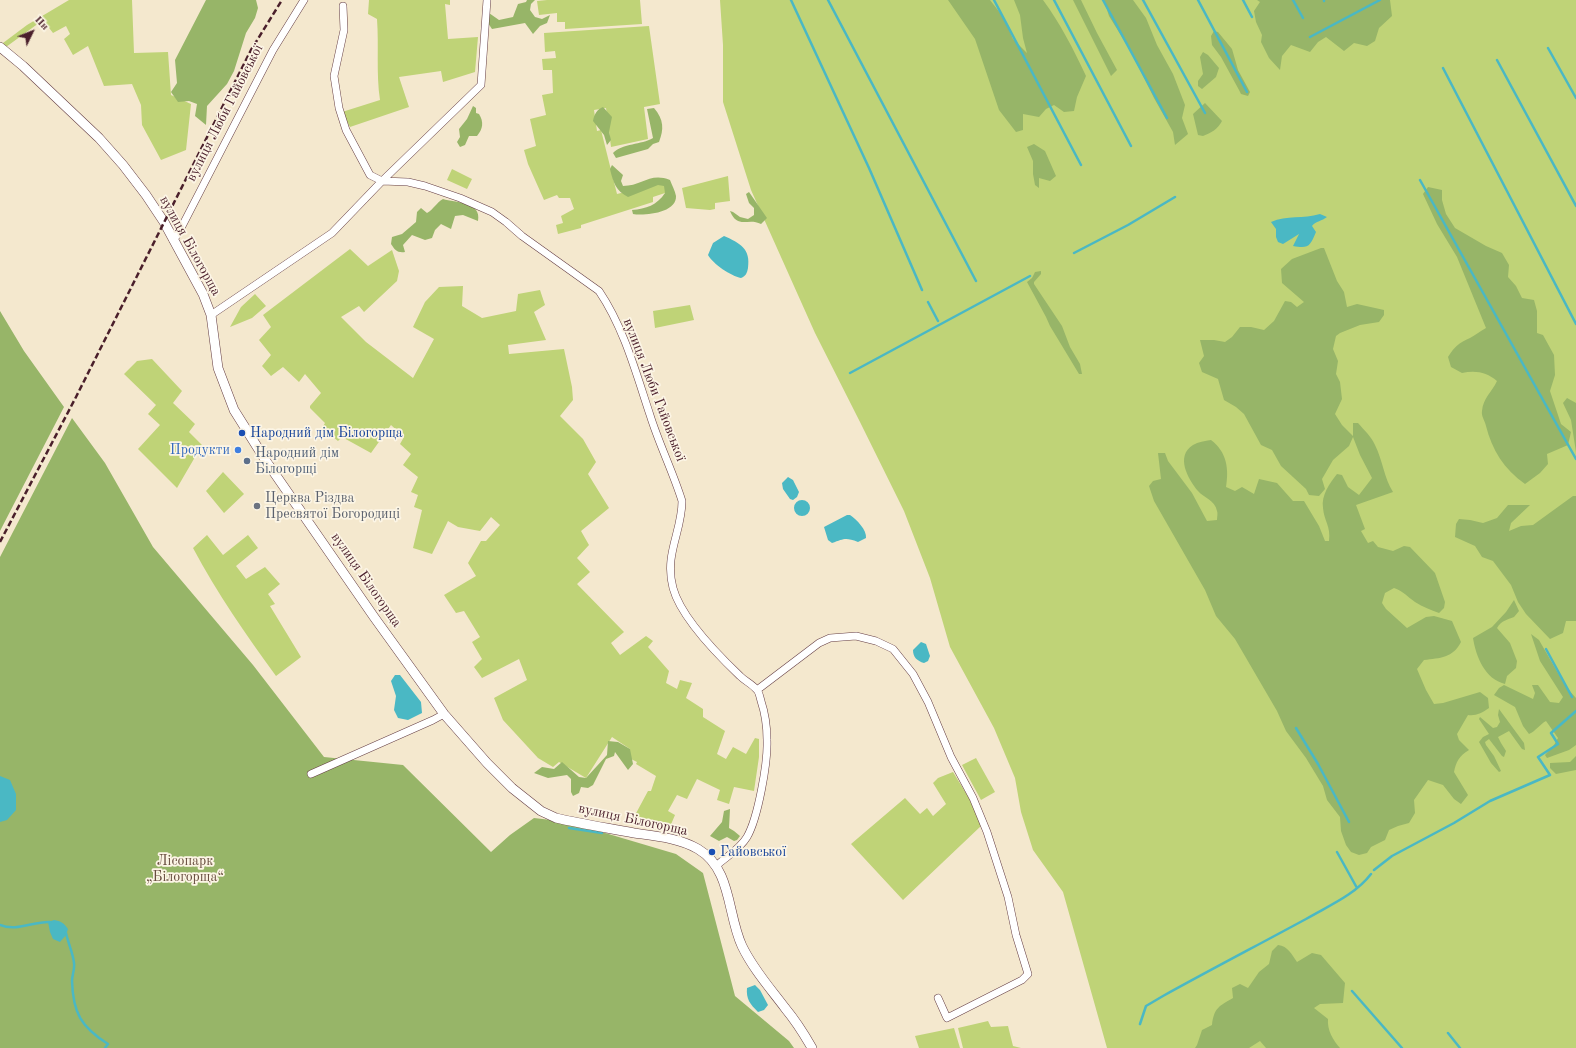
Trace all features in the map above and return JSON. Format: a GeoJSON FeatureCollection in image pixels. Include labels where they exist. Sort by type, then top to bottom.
{"type":"FeatureCollection","features":[{"type":"Feature","properties":{"kind":"street","name":"вулиця Люби Гайовської"},"geometry":{"type":"LineString","coordinates":[[173,240],[178,234],[273,50],[304,0]]}},
{"type":"Feature","properties":{"kind":"street"},"geometry":{"type":"LineString","coordinates":[[211,315],[332,233],[382,181],[481,85],[487,0]]}},
{"type":"Feature","properties":{"kind":"street"},"geometry":{"type":"LineString","coordinates":[[343,6],[344,30],[334,76],[339,108],[346,130],[370,175],[382,181]]}},
{"type":"Feature","properties":{"kind":"street","name":"вулиця Білогорща"},"geometry":{"type":"LineString","coordinates":[[0,47],[23,66],[104,144],[123,165],[164,222],[203,294],[211,315],[218,368],[234,410],[266,460],[353,587],[444,714],[487,763],[512,788],[541,811],[563,820],[671,839],[698,849],[716,866],[725,884],[733,921],[742,945],[753,965],[787,1009],[812,1048]]}},
{"type":"Feature","properties":{"kind":"street","name":"вулиця Люби Гайовської"},"geometry":{"type":"LineString","coordinates":[[382,181],[408,182],[425,186],[460,198],[492,212],[522,236],[598,291],[604,298],[627,346],[650,415],[682,501],[682,512],[670,558],[673,588],[684,612],[710,645],[741,677],[757,690]]}},
{"type":"Feature","properties":{"kind":"street"},"geometry":{"type":"LineString","coordinates":[[716,866],[738,848],[747,837],[756,814],[766,763],[768,740],[764,711],[757,690],[819,643],[830,638],[856,636],[876,641],[893,649],[912,674],[928,702],[951,757],[973,798],[987,832],[1008,897],[1016,935],[1028,974],[1022,980],[947,1018],[938,998]]}},
{"type":"Feature","properties":{"kind":"street"},"geometry":{"type":"LineString","coordinates":[[311,774],[444,714]]}},
{"type":"Feature","properties":{"kind":"green space"},"geometry":{"type":"Polygon","coordinates":[[[69,0],[132,0],[134,53],[168,52],[171,95],[191,104],[186,150],[161,160],[142,125],[141,105],[132,84],[104,86],[88,46],[73,55],[64,39],[70,34],[66,26],[53,33],[43,20],[6,47],[3,43],[27,25],[69,0]]]}},
{"type":"Feature","properties":{"kind":"green space"},"geometry":{"type":"Polygon","coordinates":[[[206,0],[256,0],[258,8],[255,18],[246,33],[234,71],[227,84],[207,106],[206,125],[195,116],[197,104],[189,101],[178,102],[171,92],[177,83],[175,60],[206,0]]]}},
{"type":"Feature","properties":{"kind":"green space"},"geometry":{"type":"Polygon","coordinates":[[[369,0],[450,0],[450,5],[445,4],[448,39],[478,37],[475,72],[443,82],[441,71],[399,77],[409,107],[350,127],[342,112],[380,100],[378,80],[377,19],[368,14],[369,0]]]}},
{"type":"Feature","properties":{"kind":"green space"},"geometry":{"type":"Polygon","coordinates":[[[527,0],[535,0],[531,4],[530,10],[535,17],[542,19],[550,15],[547,23],[540,26],[533,34],[525,23],[492,29],[488,23],[489,13],[499,20],[513,17],[518,4],[526,2],[527,0]]]}},
{"type":"Feature","properties":{"kind":"green space"},"geometry":{"type":"Polygon","coordinates":[[[640,0],[642,24],[565,29],[565,22],[557,22],[557,13],[539,15],[537,1],[640,0]]]}},
{"type":"Feature","properties":{"kind":"green space"},"geometry":{"type":"Polygon","coordinates":[[[720,0],[1576,0],[1576,1048],[1107,1048],[1063,892],[1033,850],[1021,812],[1015,778],[994,728],[950,647],[930,578],[904,511],[815,333],[751,190],[723,102],[723,45],[720,0]]]}},
{"type":"Feature","properties":{"kind":"green space"},"geometry":{"type":"Polygon","coordinates":[[[948,0],[990,0],[1004,18],[1013,39],[1027,53],[1023,38],[1020,15],[1014,0],[1043,0],[1077,56],[1086,76],[1077,97],[1074,111],[1064,112],[1054,105],[1046,109],[1039,117],[1023,114],[1023,130],[1016,132],[999,110],[975,39],[948,0]]]}},
{"type":"Feature","properties":{"kind":"green space"},"geometry":{"type":"Polygon","coordinates":[[[1073,0],[1081,0],[1117,70],[1111,76],[1073,0]]]}},
{"type":"Feature","properties":{"kind":"green space"},"geometry":{"type":"Polygon","coordinates":[[[1104,0],[1133,0],[1146,18],[1157,45],[1173,74],[1185,105],[1182,118],[1188,134],[1175,145],[1173,132],[1130,50],[1109,16],[1104,0]]]}},
{"type":"Feature","properties":{"kind":"green space"},"geometry":{"type":"Polygon","coordinates":[[[1257,0],[1390,0],[1392,16],[1379,28],[1375,41],[1367,46],[1354,43],[1344,51],[1326,37],[1318,42],[1310,52],[1291,45],[1282,56],[1280,70],[1269,58],[1261,42],[1262,35],[1256,22],[1254,11],[1260,2],[1257,0]]]}},
{"type":"Feature","properties":{"kind":"green space"},"geometry":{"type":"Polygon","coordinates":[[[649,26],[660,104],[644,107],[648,139],[611,147],[606,108],[594,110],[597,131],[601,130],[617,194],[665,182],[668,192],[653,197],[653,202],[581,225],[581,228],[558,234],[556,225],[563,223],[561,216],[574,209],[570,198],[559,198],[557,195],[544,200],[528,164],[524,150],[536,146],[530,119],[546,115],[542,95],[553,93],[552,70],[543,70],[542,59],[556,58],[555,51],[545,52],[544,33],[649,26]]]}},
{"type":"Feature","properties":{"kind":"green space"},"geometry":{"type":"Polygon","coordinates":[[[1214,31],[1218,32],[1232,49],[1238,70],[1250,92],[1248,96],[1241,94],[1221,57],[1212,45],[1211,36],[1214,31]]]}},
{"type":"Feature","properties":{"kind":"green space"},"geometry":{"type":"Polygon","coordinates":[[[1203,52],[1208,55],[1219,68],[1216,77],[1202,89],[1198,86],[1198,81],[1203,74],[1200,57],[1203,52]]]}},
{"type":"Feature","properties":{"kind":"green space"},"geometry":{"type":"Polygon","coordinates":[[[1205,103],[1222,121],[1209,134],[1203,136],[1198,135],[1193,114],[1205,103]]]}},
{"type":"Feature","properties":{"kind":"green space"},"geometry":{"type":"Polygon","coordinates":[[[473,106],[476,108],[476,113],[481,117],[482,128],[477,136],[469,136],[465,145],[460,147],[457,142],[460,137],[459,129],[467,119],[473,106]]]}},
{"type":"Feature","properties":{"kind":"green space"},"geometry":{"type":"Polygon","coordinates":[[[603,107],[612,117],[609,132],[611,140],[607,145],[604,135],[593,121],[596,112],[603,107]]]}},
{"type":"Feature","properties":{"kind":"green space"},"geometry":{"type":"Polygon","coordinates":[[[654,108],[660,117],[662,125],[662,133],[659,142],[653,144],[648,149],[616,158],[613,153],[622,147],[653,138],[647,109],[654,108]]]}},
{"type":"Feature","properties":{"kind":"green space"},"geometry":{"type":"Polygon","coordinates":[[[1034,144],[1045,151],[1056,176],[1050,181],[1039,178],[1039,188],[1035,185],[1033,161],[1027,147],[1034,144]]]}},
{"type":"Feature","properties":{"kind":"green space"},"geometry":{"type":"Polygon","coordinates":[[[612,165],[623,175],[621,181],[623,186],[636,184],[651,178],[663,178],[670,180],[676,196],[675,202],[666,210],[652,214],[633,214],[632,210],[642,209],[658,201],[665,193],[664,186],[658,185],[628,197],[618,189],[612,178],[610,169],[612,165]]]}},
{"type":"Feature","properties":{"kind":"green space"},"geometry":{"type":"Polygon","coordinates":[[[452,169],[472,179],[467,189],[447,180],[452,169]]]}},
{"type":"Feature","properties":{"kind":"green space"},"geometry":{"type":"Polygon","coordinates":[[[728,176],[730,201],[715,203],[715,209],[710,210],[686,208],[682,188],[728,176]]]}},
{"type":"Feature","properties":{"kind":"green space"},"geometry":{"type":"Polygon","coordinates":[[[1428,187],[1442,190],[1442,200],[1446,214],[1455,228],[1486,246],[1502,253],[1509,265],[1508,277],[1516,286],[1522,298],[1534,300],[1537,311],[1537,333],[1543,335],[1554,355],[1555,375],[1550,391],[1561,424],[1571,432],[1568,445],[1547,454],[1548,464],[1540,473],[1525,484],[1511,472],[1495,451],[1483,417],[1482,411],[1484,402],[1497,381],[1485,374],[1476,372],[1462,373],[1451,367],[1448,357],[1455,347],[1486,328],[1457,257],[1437,224],[1423,194],[1428,187]]]}},
{"type":"Feature","properties":{"kind":"green space"},"geometry":{"type":"Polygon","coordinates":[[[749,192],[767,218],[761,224],[756,222],[740,222],[733,217],[730,211],[740,217],[748,219],[754,215],[754,208],[749,203],[746,194],[749,192]]]}},
{"type":"Feature","properties":{"kind":"green space"},"geometry":{"type":"Polygon","coordinates":[[[443,199],[472,206],[478,214],[478,221],[463,215],[455,216],[451,229],[441,224],[435,230],[432,238],[425,240],[412,235],[403,245],[405,252],[400,252],[395,249],[391,244],[392,237],[402,234],[416,222],[417,212],[421,208],[427,213],[443,199]]]}},
{"type":"Feature","properties":{"kind":"green space"},"geometry":{"type":"Polygon","coordinates":[[[1324,248],[1337,281],[1344,292],[1347,307],[1357,304],[1384,310],[1384,315],[1379,322],[1360,325],[1336,336],[1333,349],[1338,361],[1336,374],[1340,382],[1342,399],[1335,414],[1342,425],[1353,436],[1353,423],[1358,423],[1369,436],[1378,451],[1393,492],[1356,505],[1365,529],[1361,531],[1368,543],[1373,541],[1378,547],[1393,551],[1404,546],[1410,547],[1435,573],[1445,602],[1444,608],[1439,613],[1418,604],[1403,592],[1394,588],[1385,593],[1382,603],[1386,609],[1407,628],[1426,617],[1434,616],[1452,621],[1461,642],[1458,647],[1446,656],[1424,660],[1417,669],[1434,704],[1443,703],[1480,692],[1488,698],[1489,708],[1479,714],[1468,715],[1457,734],[1459,740],[1469,750],[1458,760],[1454,772],[1468,795],[1461,804],[1454,799],[1443,785],[1428,780],[1414,800],[1415,813],[1409,823],[1389,830],[1385,840],[1371,847],[1367,853],[1359,855],[1351,852],[1346,845],[1341,831],[1340,817],[1327,800],[1323,786],[1306,758],[1286,731],[1277,711],[1235,639],[1216,616],[1205,590],[1154,501],[1149,486],[1153,481],[1161,479],[1158,453],[1165,453],[1168,461],[1192,493],[1207,521],[1217,520],[1216,507],[1194,486],[1187,474],[1184,461],[1185,455],[1193,445],[1199,442],[1211,440],[1221,450],[1226,461],[1226,487],[1235,491],[1242,487],[1254,494],[1259,479],[1277,483],[1293,501],[1304,501],[1319,526],[1325,541],[1329,541],[1329,531],[1324,513],[1323,498],[1332,481],[1337,474],[1342,475],[1348,487],[1359,495],[1372,478],[1360,455],[1353,437],[1349,446],[1333,460],[1322,479],[1325,489],[1319,496],[1309,495],[1306,489],[1281,466],[1272,450],[1261,445],[1244,414],[1224,400],[1218,379],[1202,372],[1199,363],[1204,356],[1200,340],[1225,342],[1232,337],[1240,327],[1251,327],[1264,330],[1274,321],[1285,301],[1291,302],[1297,307],[1304,302],[1282,283],[1281,269],[1292,259],[1324,248]]]}},
{"type":"Feature","properties":{"kind":"green space"},"geometry":{"type":"Polygon","coordinates":[[[350,249],[368,266],[392,250],[399,271],[397,281],[364,312],[359,306],[341,317],[366,342],[413,378],[434,339],[413,327],[425,302],[439,287],[463,286],[462,306],[482,318],[516,311],[518,294],[540,290],[545,305],[534,312],[546,340],[508,345],[509,354],[564,349],[572,387],[573,400],[560,416],[583,439],[596,462],[588,474],[609,508],[581,531],[589,545],[577,558],[590,572],[577,584],[624,632],[611,643],[620,655],[646,636],[653,641],[648,647],[669,671],[666,683],[677,689],[680,680],[692,683],[686,698],[703,709],[703,717],[725,731],[717,754],[726,759],[733,747],[746,754],[755,738],[759,739],[759,757],[754,791],[734,787],[729,804],[717,800],[720,790],[697,779],[687,799],[677,795],[668,811],[675,815],[669,829],[634,817],[648,791],[651,791],[656,776],[636,764],[637,762],[627,757],[630,749],[612,737],[586,778],[559,762],[553,767],[538,758],[503,720],[494,698],[527,680],[519,659],[482,678],[474,667],[482,659],[472,642],[480,637],[464,611],[456,613],[444,595],[476,576],[468,563],[481,541],[486,541],[500,525],[491,517],[480,531],[458,527],[448,521],[432,554],[413,548],[422,510],[414,507],[418,495],[411,492],[418,477],[403,465],[411,454],[400,444],[404,437],[391,425],[371,453],[342,437],[338,441],[322,428],[325,423],[310,408],[321,393],[305,374],[299,382],[283,367],[271,376],[262,366],[271,355],[259,340],[271,327],[263,315],[350,249]]]}},
{"type":"Feature","properties":{"kind":"green space"},"geometry":{"type":"Polygon","coordinates":[[[1041,271],[1041,274],[1034,284],[1062,326],[1070,347],[1080,364],[1082,374],[1079,374],[1050,326],[1027,282],[1032,278],[1035,272],[1041,271]]]}},
{"type":"Feature","properties":{"kind":"green space"},"geometry":{"type":"Polygon","coordinates":[[[255,294],[266,306],[252,318],[230,327],[241,307],[255,294]]]}},
{"type":"Feature","properties":{"kind":"green space"},"geometry":{"type":"Polygon","coordinates":[[[690,305],[694,320],[655,328],[653,311],[690,305]]]}},
{"type":"Feature","properties":{"kind":"green space"},"geometry":{"type":"Polygon","coordinates":[[[0,311],[24,351],[64,407],[0,531],[0,311]]]}},
{"type":"Feature","properties":{"kind":"green space"},"geometry":{"type":"Polygon","coordinates":[[[152,359],[182,391],[173,403],[195,424],[189,432],[202,445],[177,488],[138,449],[160,425],[148,414],[156,405],[124,374],[137,361],[152,359]]]}},
{"type":"Feature","properties":{"kind":"green space"},"geometry":{"type":"Polygon","coordinates":[[[1567,398],[1576,403],[1576,452],[1571,420],[1563,403],[1567,398]]]}},
{"type":"Feature","properties":{"kind":"green space","name":"Лісопарк „Білогорща“"},"geometry":{"type":"Polygon","coordinates":[[[72,418],[105,463],[153,547],[253,665],[324,757],[403,765],[491,852],[510,835],[534,818],[568,822],[676,854],[703,873],[735,996],[789,1041],[794,1048],[0,1048],[0,557],[72,418]]]}},
{"type":"Feature","properties":{"kind":"green space"},"geometry":{"type":"Polygon","coordinates":[[[223,472],[244,494],[224,513],[206,491],[223,472]]]}},
{"type":"Feature","properties":{"kind":"green space"},"geometry":{"type":"Polygon","coordinates":[[[1573,496],[1576,496],[1576,621],[1566,621],[1563,633],[1550,639],[1526,614],[1518,602],[1511,585],[1493,561],[1482,557],[1475,546],[1455,537],[1456,524],[1459,519],[1483,523],[1497,518],[1508,505],[1530,505],[1511,523],[1509,531],[1521,526],[1533,525],[1573,496]]]}},
{"type":"Feature","properties":{"kind":"green space"},"geometry":{"type":"Polygon","coordinates":[[[207,535],[223,555],[248,535],[258,548],[236,566],[246,579],[265,567],[280,584],[268,594],[275,604],[270,606],[301,657],[276,676],[232,614],[193,548],[207,535]]]}},
{"type":"Feature","properties":{"kind":"green space"},"geometry":{"type":"Polygon","coordinates":[[[1514,600],[1519,611],[1514,617],[1503,622],[1497,628],[1510,643],[1517,661],[1516,668],[1507,676],[1505,684],[1492,677],[1487,672],[1479,660],[1473,638],[1492,627],[1506,612],[1514,600]]]}},
{"type":"Feature","properties":{"kind":"green space"},"geometry":{"type":"Polygon","coordinates":[[[1531,634],[1539,640],[1566,687],[1576,698],[1576,745],[1569,750],[1547,758],[1545,755],[1558,738],[1546,721],[1529,734],[1523,726],[1515,707],[1494,695],[1499,688],[1504,685],[1533,699],[1535,693],[1532,685],[1538,685],[1550,702],[1559,703],[1563,697],[1540,661],[1531,634]]]}},
{"type":"Feature","properties":{"kind":"green space"},"geometry":{"type":"Polygon","coordinates":[[[1499,709],[1524,743],[1525,750],[1522,749],[1509,731],[1498,737],[1506,751],[1504,757],[1489,739],[1485,742],[1501,771],[1499,772],[1491,763],[1479,742],[1483,737],[1489,734],[1479,719],[1480,717],[1493,728],[1497,727],[1500,722],[1498,715],[1499,709]]]}},
{"type":"Feature","properties":{"kind":"green space"},"geometry":{"type":"Polygon","coordinates":[[[608,741],[618,742],[630,749],[633,764],[628,770],[615,752],[614,756],[606,759],[593,785],[588,788],[581,787],[579,793],[573,796],[571,792],[571,779],[567,775],[548,778],[534,773],[542,767],[554,769],[562,762],[579,777],[586,778],[607,755],[608,741]]]}},
{"type":"Feature","properties":{"kind":"green space"},"geometry":{"type":"Polygon","coordinates":[[[1576,756],[1576,770],[1556,774],[1550,768],[1550,763],[1570,762],[1576,756]]]}},
{"type":"Feature","properties":{"kind":"green space"},"geometry":{"type":"Polygon","coordinates":[[[976,758],[995,792],[981,800],[962,765],[976,758]]]}},
{"type":"Feature","properties":{"kind":"green space"},"geometry":{"type":"Polygon","coordinates":[[[953,772],[969,798],[981,826],[903,900],[851,844],[905,798],[920,814],[927,808],[933,816],[946,804],[933,783],[938,778],[953,772]]]}},
{"type":"Feature","properties":{"kind":"green space"},"geometry":{"type":"Polygon","coordinates":[[[730,809],[729,828],[740,836],[734,841],[727,837],[719,841],[710,836],[722,822],[724,811],[730,809]]]}},
{"type":"Feature","properties":{"kind":"green space"},"geometry":{"type":"Polygon","coordinates":[[[1278,945],[1287,949],[1297,962],[1312,953],[1321,955],[1345,983],[1343,1003],[1320,1004],[1314,1008],[1328,1019],[1328,1027],[1331,1035],[1340,1048],[1266,1048],[1260,1041],[1249,1048],[1195,1048],[1202,1030],[1212,1025],[1214,1015],[1218,1008],[1233,998],[1232,988],[1240,984],[1248,988],[1259,972],[1269,964],[1272,951],[1278,945]]]}},
{"type":"Feature","properties":{"kind":"green space"},"geometry":{"type":"Polygon","coordinates":[[[988,1021],[991,1027],[1008,1026],[1013,1046],[1021,1048],[963,1048],[958,1028],[988,1021]]]}},
{"type":"Feature","properties":{"kind":"green space"},"geometry":{"type":"Polygon","coordinates":[[[954,1028],[960,1048],[919,1048],[915,1036],[954,1028]]]}},
{"type":"Feature","properties":{"kind":"water"},"geometry":{"type":"Polygon","coordinates":[[[1320,214],[1327,217],[1312,226],[1316,232],[1312,241],[1306,247],[1293,246],[1299,234],[1283,244],[1278,242],[1276,237],[1276,229],[1271,222],[1283,218],[1320,214]]]}},
{"type":"Feature","properties":{"kind":"water"},"geometry":{"type":"Polygon","coordinates":[[[724,236],[735,241],[746,251],[748,256],[748,268],[746,274],[741,278],[732,275],[723,269],[708,255],[713,243],[724,236]]]}},
{"type":"Feature","properties":{"kind":"water"},"geometry":{"type":"Polygon","coordinates":[[[788,477],[793,480],[799,492],[797,497],[793,500],[790,499],[783,489],[782,483],[788,477]]]}},
{"type":"Feature","properties":{"kind":"water"},"geometry":{"type":"Polygon","coordinates":[[[802,500],[809,505],[810,508],[805,515],[802,516],[795,511],[794,508],[799,501],[802,500]]]}},
{"type":"Feature","properties":{"kind":"water"},"geometry":{"type":"Polygon","coordinates":[[[847,515],[850,515],[861,525],[865,532],[866,538],[858,542],[845,539],[832,543],[828,540],[824,527],[847,515]]]}},
{"type":"Feature","properties":{"kind":"water"},"geometry":{"type":"Polygon","coordinates":[[[921,642],[926,644],[930,656],[928,661],[924,663],[916,658],[913,652],[913,650],[921,642]]]}},
{"type":"Feature","properties":{"kind":"water"},"geometry":{"type":"Polygon","coordinates":[[[395,675],[400,675],[421,702],[422,713],[408,720],[398,718],[394,710],[396,696],[391,681],[395,675]]]}},
{"type":"Feature","properties":{"kind":"water"},"geometry":{"type":"Polygon","coordinates":[[[0,776],[10,780],[16,794],[16,810],[7,820],[0,822],[0,776]]]}},
{"type":"Feature","properties":{"kind":"water"},"geometry":{"type":"Polygon","coordinates":[[[54,920],[59,921],[68,929],[66,935],[60,942],[53,939],[50,932],[48,922],[54,920]]]}},
{"type":"Feature","properties":{"kind":"water"},"geometry":{"type":"Polygon","coordinates":[[[755,985],[760,990],[768,1005],[764,1010],[758,1012],[751,1004],[747,995],[747,988],[755,985]]]}},
{"type":"Feature","properties":{"kind":"waterway"},"geometry":{"type":"LineString","coordinates":[[791,0],[869,168],[922,290]]}},
{"type":"Feature","properties":{"kind":"waterway"},"geometry":{"type":"LineString","coordinates":[[828,0],[976,281]]}},
{"type":"Feature","properties":{"kind":"waterway"},"geometry":{"type":"LineString","coordinates":[[994,0],[1081,165]]}},
{"type":"Feature","properties":{"kind":"waterway"},"geometry":{"type":"LineString","coordinates":[[1054,0],[1131,146]]}},
{"type":"Feature","properties":{"kind":"waterway"},"geometry":{"type":"LineString","coordinates":[[1103,0],[1167,118]]}},
{"type":"Feature","properties":{"kind":"waterway"},"geometry":{"type":"LineString","coordinates":[[1143,0],[1205,113]]}},
{"type":"Feature","properties":{"kind":"waterway"},"geometry":{"type":"LineString","coordinates":[[1198,0],[1247,92]]}},
{"type":"Feature","properties":{"kind":"waterway"},"geometry":{"type":"LineString","coordinates":[[1243,0],[1252,17]]}},
{"type":"Feature","properties":{"kind":"waterway"},"geometry":{"type":"LineString","coordinates":[[1293,0],[1303,18]]}},
{"type":"Feature","properties":{"kind":"waterway"},"geometry":{"type":"LineString","coordinates":[[1310,37],[1380,0]]}},
{"type":"Feature","properties":{"kind":"waterway"},"geometry":{"type":"LineString","coordinates":[[1548,48],[1576,98]]}},
{"type":"Feature","properties":{"kind":"waterway"},"geometry":{"type":"LineString","coordinates":[[1497,60],[1576,206]]}},
{"type":"Feature","properties":{"kind":"waterway"},"geometry":{"type":"LineString","coordinates":[[1443,68],[1576,324]]}},
{"type":"Feature","properties":{"kind":"waterway"},"geometry":{"type":"LineString","coordinates":[[1420,180],[1576,459]]}},
{"type":"Feature","properties":{"kind":"waterway"},"geometry":{"type":"LineString","coordinates":[[1074,253],[1128,225],[1175,197]]}},
{"type":"Feature","properties":{"kind":"waterway"},"geometry":{"type":"LineString","coordinates":[[850,373],[1030,276]]}},
{"type":"Feature","properties":{"kind":"waterway"},"geometry":{"type":"LineString","coordinates":[[928,302],[938,321]]}},
{"type":"Feature","properties":{"kind":"waterway"},"geometry":{"type":"LineString","coordinates":[[1546,649],[1572,697]]}},
{"type":"Feature","properties":{"kind":"waterway"},"geometry":{"type":"LineString","coordinates":[[1374,870],[1392,856],[1454,823],[1490,801],[1550,775],[1538,757],[1558,744],[1551,733],[1576,711]]}},
{"type":"Feature","properties":{"kind":"waterway"},"geometry":{"type":"LineString","coordinates":[[1296,728],[1318,764],[1349,822]]}},
{"type":"Feature","properties":{"kind":"waterway"},"geometry":{"type":"LineString","coordinates":[[569,828],[602,833]]}},
{"type":"Feature","properties":{"kind":"waterway"},"geometry":{"type":"LineString","coordinates":[[1337,852],[1357,888]]}},
{"type":"Feature","properties":{"kind":"waterway"},"geometry":{"type":"LineString","coordinates":[[1140,1024],[1146,1006],[1341,900],[1357,888],[1371,874]]}},
{"type":"Feature","properties":{"kind":"waterway"},"geometry":{"type":"LineString","coordinates":[[0,925],[6,927],[19,927],[50,922]]}},
{"type":"Feature","properties":{"kind":"waterway"},"geometry":{"type":"LineString","coordinates":[[66,933],[74,963],[72,981],[74,1002],[77,1011],[85,1025],[108,1044],[105,1048]]}},
{"type":"Feature","properties":{"kind":"waterway"},"geometry":{"type":"LineString","coordinates":[[1352,991],[1402,1048]]}},
{"type":"Feature","properties":{"kind":"waterway"},"geometry":{"type":"LineString","coordinates":[[1448,1033],[1460,1048]]}},
{"type":"Feature","properties":{"kind":"railway"},"geometry":{"type":"LineString","coordinates":[[0,542],[76,397],[251,50],[282,0]]}},
{"type":"Feature","properties":{"kind":"place","name":"Народний дім Білогорща"},"geometry":{"type":"Point","coordinates":[242,433]}},
{"type":"Feature","properties":{"kind":"place","name":"Продукти"},"geometry":{"type":"Point","coordinates":[238,450]}},
{"type":"Feature","properties":{"kind":"place","name":"Народний дім Білогорщі"},"geometry":{"type":"Point","coordinates":[247,461]}},
{"type":"Feature","properties":{"kind":"place","name":"Церква Різдва Пресвятої Богородиці"},"geometry":{"type":"Point","coordinates":[257,506]}},
{"type":"Feature","properties":{"kind":"place","name":"Гайовської"},"geometry":{"type":"Point","coordinates":[712,852]}}]}
